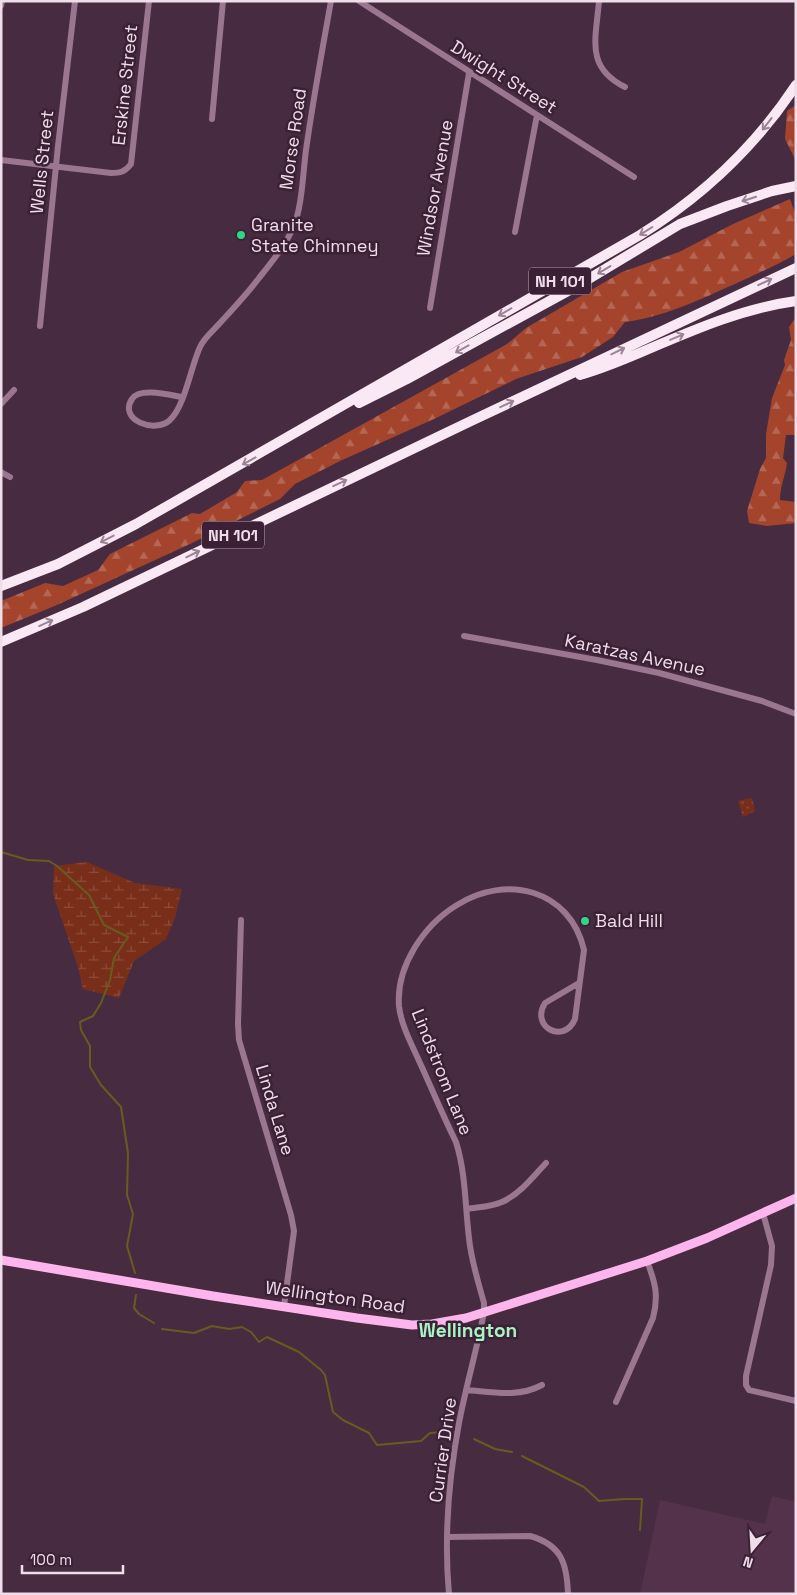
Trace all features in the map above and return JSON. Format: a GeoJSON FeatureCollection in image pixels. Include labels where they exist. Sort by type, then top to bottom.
{"type":"FeatureCollection","features":[{"type":"Feature","properties":{"kind":"highway","name":"NH 101"},"geometry":{"type":"LineString","coordinates":[[1,586],[58,564],[136,524],[291,437],[344,404],[660,222],[707,187],[736,160],[763,130],[796,85]]}},
{"type":"Feature","properties":{"kind":"highway"},"geometry":{"type":"LineString","coordinates":[[291,437],[407,378],[560,296],[680,224],[772,191],[796,186]]}},
{"type":"Feature","properties":{"kind":"highway","name":"NH 101"},"geometry":{"type":"LineString","coordinates":[[1,642],[83,607],[796,268]]}},
{"type":"Feature","properties":{"kind":"highway"},"geometry":{"type":"LineString","coordinates":[[558,380],[600,370],[710,324],[748,311],[796,301]]}},
{"type":"Feature","properties":{"kind":"main road","name":"Wellington Road"},"geometry":{"type":"LineString","coordinates":[[1,1260],[284,1306],[412,1324],[448,1322],[647,1261],[685,1247],[796,1198]]}},
{"type":"Feature","properties":{"kind":"street"},"geometry":{"type":"LineString","coordinates":[[1,6],[2,1]]}},
{"type":"Feature","properties":{"kind":"street","name":"Wells Street"},"geometry":{"type":"LineString","coordinates":[[40,326],[75,1]]}},
{"type":"Feature","properties":{"kind":"street","name":"Erskine Street"},"geometry":{"type":"LineString","coordinates":[[56,166],[119,173],[126,171],[131,164],[149,1]]}},
{"type":"Feature","properties":{"kind":"street"},"geometry":{"type":"LineString","coordinates":[[212,118],[223,1]]}},
{"type":"Feature","properties":{"kind":"street","name":"Morse Road"},"geometry":{"type":"LineString","coordinates":[[182,397],[146,392],[138,394],[132,399],[131,413],[135,420],[143,425],[159,426],[166,423],[176,412],[182,397],[200,345],[258,279],[294,228],[319,63],[331,1]]}},
{"type":"Feature","properties":{"kind":"street","name":"Dwight Street"},"geometry":{"type":"LineString","coordinates":[[359,1],[634,177]]}},
{"type":"Feature","properties":{"kind":"street"},"geometry":{"type":"LineString","coordinates":[[599,1],[596,42],[597,59],[605,74],[625,88]]}},
{"type":"Feature","properties":{"kind":"street","name":"Windsor Avenue"},"geometry":{"type":"LineString","coordinates":[[430,308],[469,73]]}},
{"type":"Feature","properties":{"kind":"street"},"geometry":{"type":"LineString","coordinates":[[515,232],[537,116]]}},
{"type":"Feature","properties":{"kind":"street"},"geometry":{"type":"LineString","coordinates":[[1,160],[56,166]]}},
{"type":"Feature","properties":{"kind":"street"},"geometry":{"type":"LineString","coordinates":[[1,404],[14,390]]}},
{"type":"Feature","properties":{"kind":"street"},"geometry":{"type":"LineString","coordinates":[[1,472],[10,477]]}},
{"type":"Feature","properties":{"kind":"street","name":"Karatzas Avenue"},"geometry":{"type":"LineString","coordinates":[[464,636],[659,673],[762,701],[796,714]]}},
{"type":"Feature","properties":{"kind":"street","name":"Lindstrom Lane"},"geometry":{"type":"LineString","coordinates":[[484,1312],[484,1302],[470,1249],[462,1165],[456,1142],[400,1013],[403,975],[409,958],[425,934],[457,905],[486,893],[519,890],[540,895],[558,905],[573,922],[582,939],[584,950],[575,1019],[569,1028],[559,1032],[549,1029],[542,1019],[542,1008],[545,1003],[579,983]]}},
{"type":"Feature","properties":{"kind":"street","name":"Linda Lane"},"geometry":{"type":"LineString","coordinates":[[241,920],[239,1040],[294,1231],[284,1306]]}},
{"type":"Feature","properties":{"kind":"street"},"geometry":{"type":"LineString","coordinates":[[466,1209],[490,1206],[512,1197],[546,1163]]}},
{"type":"Feature","properties":{"kind":"street"},"geometry":{"type":"LineString","coordinates":[[763,1213],[771,1239],[772,1259],[746,1376],[746,1385],[749,1390],[796,1401]]}},
{"type":"Feature","properties":{"kind":"street"},"geometry":{"type":"LineString","coordinates":[[616,1402],[653,1318],[656,1287],[647,1261]]}},
{"type":"Feature","properties":{"kind":"street","name":"Currier Drive"},"geometry":{"type":"LineString","coordinates":[[448,1594],[448,1536],[454,1455],[466,1390],[484,1312]]}},
{"type":"Feature","properties":{"kind":"street"},"geometry":{"type":"LineString","coordinates":[[466,1390],[521,1393],[542,1385]]}},
{"type":"Feature","properties":{"kind":"street"},"geometry":{"type":"LineString","coordinates":[[448,1536],[530,1536],[540,1539],[554,1548],[563,1561],[566,1568],[568,1594]]}},
{"type":"Feature","properties":{"kind":"shaded area"},"geometry":{"type":"Polygon","coordinates":[[[772,1496],[796,1502],[796,1594],[640,1594],[660,1500],[765,1524],[772,1496]]]}},
{"type":"Feature","properties":{"kind":"green space"},"geometry":{"type":"Polygon","coordinates":[[[796,105],[796,161],[785,139],[787,111],[796,105]]]}},
{"type":"Feature","properties":{"kind":"green space"},"geometry":{"type":"Polygon","coordinates":[[[790,199],[796,216],[796,254],[789,258],[682,307],[640,320],[625,322],[613,337],[582,357],[516,379],[434,419],[340,461],[295,484],[280,499],[190,544],[57,605],[1,628],[1,601],[45,583],[63,586],[98,570],[110,554],[192,513],[200,514],[237,492],[245,481],[262,480],[507,344],[526,328],[622,272],[679,252],[733,224],[790,199]]]}},
{"type":"Feature","properties":{"kind":"green space"},"geometry":{"type":"Polygon","coordinates":[[[796,317],[796,435],[786,435],[783,458],[787,463],[780,500],[796,502],[796,523],[767,526],[749,523],[747,511],[760,469],[766,458],[766,434],[772,398],[785,365],[784,360],[791,340],[789,327],[796,317]]]}},
{"type":"Feature","properties":{"kind":"green space"},"geometry":{"type":"Polygon","coordinates":[[[752,798],[755,811],[743,817],[738,801],[752,798]]]}},
{"type":"Feature","properties":{"kind":"green space"},"geometry":{"type":"Polygon","coordinates":[[[87,862],[135,883],[182,889],[175,918],[166,939],[134,961],[119,998],[83,989],[78,967],[53,894],[54,866],[87,862]]]}},
{"type":"Feature","properties":{"kind":"waterway"},"geometry":{"type":"LineString","coordinates":[[1,852],[28,860],[49,861],[57,866],[89,895],[104,925],[128,937],[114,958],[110,980],[101,1003],[93,1016],[80,1022],[81,1030],[90,1046],[90,1067],[101,1085],[121,1107],[128,1153],[127,1195],[133,1214],[127,1246],[135,1273]]}},
{"type":"Feature","properties":{"kind":"waterway"},"geometry":{"type":"LineString","coordinates":[[136,1295],[134,1308],[139,1314],[154,1323]]}},
{"type":"Feature","properties":{"kind":"waterway"},"geometry":{"type":"LineString","coordinates":[[162,1329],[194,1333],[212,1326],[229,1329],[242,1327],[251,1332],[259,1342],[267,1337],[299,1352],[325,1375],[333,1412],[343,1420],[369,1433],[377,1445],[421,1441],[430,1433],[443,1432]]}},
{"type":"Feature","properties":{"kind":"waterway"},"geometry":{"type":"LineString","coordinates":[[474,1439],[495,1449],[512,1452]]}},
{"type":"Feature","properties":{"kind":"waterway"},"geometry":{"type":"LineString","coordinates":[[522,1456],[584,1487],[599,1501],[642,1499],[640,1530]]}},
{"type":"Feature","properties":{"kind":"place","name":"Granite State Chimney"},"geometry":{"type":"Point","coordinates":[241,235]}},
{"type":"Feature","properties":{"kind":"place","name":"Bald Hill"},"geometry":{"type":"Point","coordinates":[585,921]}},
{"type":"Feature","properties":{"kind":"district","name":"Wellington"},"geometry":{"type":"Point","coordinates":[468,1330]}}]}
